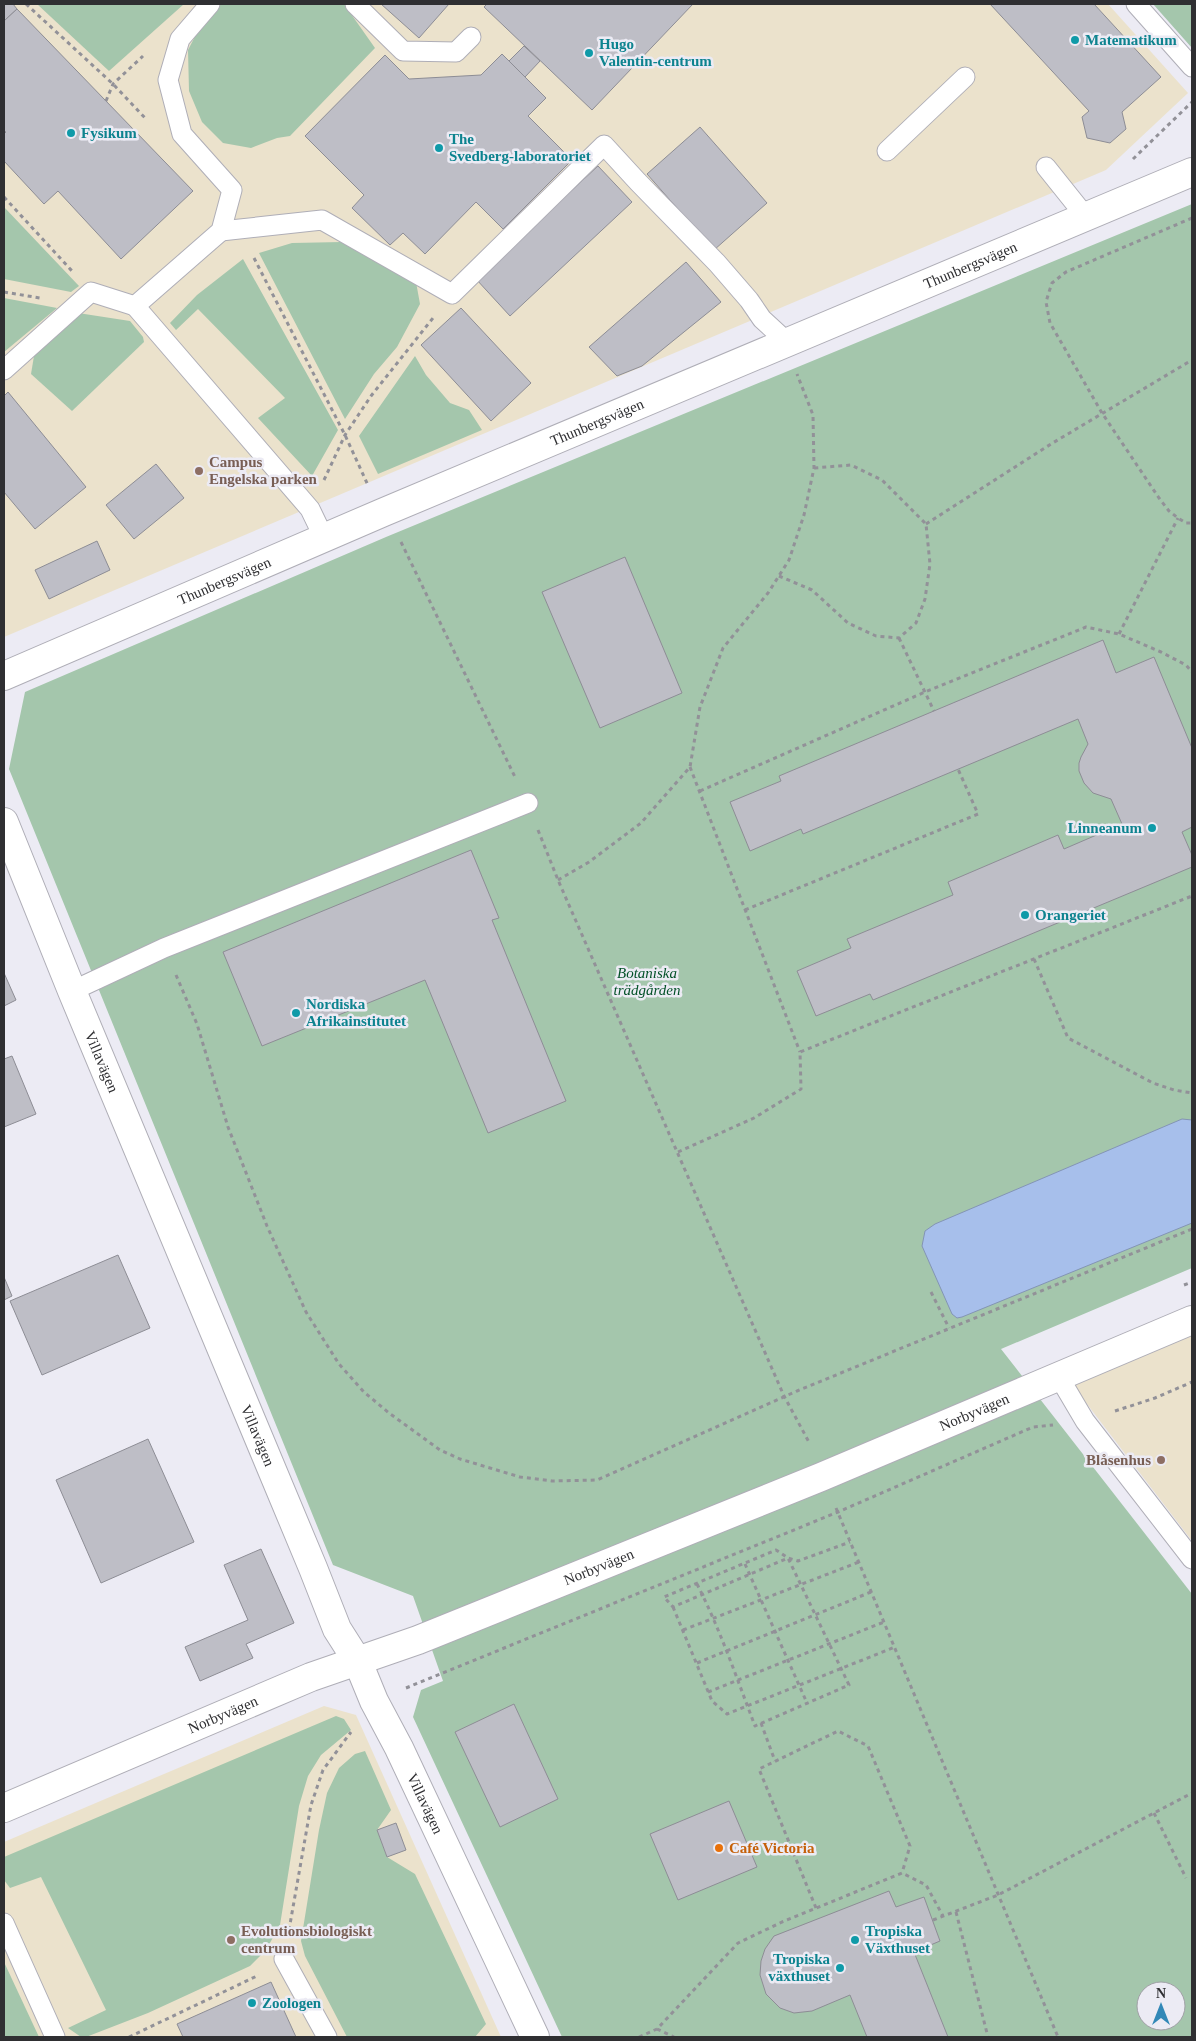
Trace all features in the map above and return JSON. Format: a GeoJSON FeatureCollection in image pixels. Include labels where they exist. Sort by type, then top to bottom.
{"type":"FeatureCollection","features":[{"type":"Feature","properties":{"kind":"street","name":"Thunbergsvägen"},"geometry":{"type":"LineString","coordinates":[[4,676],[384,512],[1192,172]]}},
{"type":"Feature","properties":{"kind":"street","name":"Villavägen"},"geometry":{"type":"LineString","coordinates":[[4,822],[72,991],[313,1568],[336,1630],[358,1662],[374,1701],[399,1748],[535,2037]]}},
{"type":"Feature","properties":{"kind":"street","name":"Norbyvägen"},"geometry":{"type":"LineString","coordinates":[[4,1808],[311,1677],[418,1640],[821,1477],[1192,1320]]}},
{"type":"Feature","properties":{"kind":"lane"},"geometry":{"type":"LineString","coordinates":[[210,4],[180,39],[168,80],[182,134],[232,190],[230,230]]}},
{"type":"Feature","properties":{"kind":"lane"},"geometry":{"type":"LineString","coordinates":[[355,4],[403,51],[456,52],[471,37]]}},
{"type":"Feature","properties":{"kind":"lane"},"geometry":{"type":"LineString","coordinates":[[1136,4],[1192,67]]}},
{"type":"Feature","properties":{"kind":"lane"},"geometry":{"type":"LineString","coordinates":[[886,151],[965,77]]}},
{"type":"Feature","properties":{"kind":"lane"},"geometry":{"type":"LineString","coordinates":[[135,306],[230,230],[322,220],[452,294],[604,145],[717,263],[749,300],[762,319],[787,342]]}},
{"type":"Feature","properties":{"kind":"lane"},"geometry":{"type":"LineString","coordinates":[[1046,167],[1086,217]]}},
{"type":"Feature","properties":{"kind":"lane"},"geometry":{"type":"LineString","coordinates":[[4,370],[91,292],[135,306],[310,509],[324,538]]}},
{"type":"Feature","properties":{"kind":"lane"},"geometry":{"type":"LineString","coordinates":[[72,991],[164,948],[528,803]]}},
{"type":"Feature","properties":{"kind":"lane"},"geometry":{"type":"LineString","coordinates":[[1059,1377],[1085,1421],[1192,1559]]}},
{"type":"Feature","properties":{"kind":"lane"},"geometry":{"type":"LineString","coordinates":[[4,1923],[54,2037]]}},
{"type":"Feature","properties":{"kind":"lane"},"geometry":{"type":"LineString","coordinates":[[284,1959],[327,2037]]}},
{"type":"Feature","properties":{"kind":"path"},"geometry":{"type":"LineString","coordinates":[[26,4],[113,84],[147,120]]}},
{"type":"Feature","properties":{"kind":"path"},"geometry":{"type":"LineString","coordinates":[[1127,164],[1192,102]]}},
{"type":"Feature","properties":{"kind":"path"},"geometry":{"type":"LineString","coordinates":[[4,197],[91,292]]}},
{"type":"Feature","properties":{"kind":"path"},"geometry":{"type":"LineString","coordinates":[[1192,218],[1066,272],[1052,283],[1046,302],[1050,323],[1102,413],[1159,498],[1178,518],[1186,523],[1192,523]]}},
{"type":"Feature","properties":{"kind":"path"},"geometry":{"type":"LineString","coordinates":[[230,230],[345,435],[368,486]]}},
{"type":"Feature","properties":{"kind":"path"},"geometry":{"type":"LineString","coordinates":[[310,509],[345,435],[371,396],[409,351],[452,294]]}},
{"type":"Feature","properties":{"kind":"path"},"geometry":{"type":"LineString","coordinates":[[678,1152],[754,1118],[801,1089],[800,1052],[690,767],[700,707],[723,648],[768,593],[789,560],[804,515],[814,468],[813,415],[794,369],[787,342]]}},
{"type":"Feature","properties":{"kind":"path"},"geometry":{"type":"LineString","coordinates":[[926,524],[1051,444],[1192,360]]}},
{"type":"Feature","properties":{"kind":"path"},"geometry":{"type":"LineString","coordinates":[[779,576],[812,590],[848,623],[876,636],[898,638],[916,623],[925,599],[930,564],[926,524],[882,480],[851,465],[814,468]]}},
{"type":"Feature","properties":{"kind":"path"},"geometry":{"type":"LineString","coordinates":[[384,512],[397,533],[528,803],[558,880],[784,1396],[810,1445],[821,1477],[838,1512],[1058,2037]]}},
{"type":"Feature","properties":{"kind":"path"},"geometry":{"type":"LineString","coordinates":[[1119,634],[1178,518]]}},
{"type":"Feature","properties":{"kind":"path"},"geometry":{"type":"LineString","coordinates":[[700,791],[925,692],[1086,627],[1119,634],[1170,656],[1186,665],[1192,672]]}},
{"type":"Feature","properties":{"kind":"path"},"geometry":{"type":"LineString","coordinates":[[898,638],[934,711]]}},
{"type":"Feature","properties":{"kind":"path"},"geometry":{"type":"LineString","coordinates":[[558,880],[590,862],[641,822],[690,767]]}},
{"type":"Feature","properties":{"kind":"path"},"geometry":{"type":"LineString","coordinates":[[745,910],[978,814],[958,769]]}},
{"type":"Feature","properties":{"kind":"path"},"geometry":{"type":"LineString","coordinates":[[800,1052],[1192,896]]}},
{"type":"Feature","properties":{"kind":"path"},"geometry":{"type":"LineString","coordinates":[[164,948],[197,1024],[228,1127],[267,1226],[306,1312],[339,1364],[364,1392],[440,1450],[492,1470],[520,1477],[552,1481],[597,1480],[784,1396],[1192,1229]]}},
{"type":"Feature","properties":{"kind":"path"},"geometry":{"type":"LineString","coordinates":[[1034,959],[1068,1038],[1153,1083],[1174,1090],[1192,1093]]}},
{"type":"Feature","properties":{"kind":"path"},"geometry":{"type":"LineString","coordinates":[[931,1292],[949,1328]]}},
{"type":"Feature","properties":{"kind":"path"},"geometry":{"type":"LineString","coordinates":[[129,2037],[263,1973],[284,1959],[311,1805],[323,1770],[374,1701],[838,1512],[1033,1427],[1085,1421],[1155,1398],[1192,1382]]}},
{"type":"Feature","properties":{"kind":"path"},"geometry":{"type":"LineString","coordinates":[[850,1542],[798,1561],[788,1558],[776,1550],[664,1597],[673,1607],[712,1701],[727,1714],[895,1647]]}},
{"type":"Feature","properties":{"kind":"path"},"geometry":{"type":"LineString","coordinates":[[673,1607],[788,1558]]}},
{"type":"Feature","properties":{"kind":"path"},"geometry":{"type":"LineString","coordinates":[[697,1584],[755,1726],[849,1685],[788,1558]]}},
{"type":"Feature","properties":{"kind":"path"},"geometry":{"type":"LineString","coordinates":[[683,1630],[859,1562]]}},
{"type":"Feature","properties":{"kind":"path"},"geometry":{"type":"LineString","coordinates":[[745,1564],[807,1703]]}},
{"type":"Feature","properties":{"kind":"path"},"geometry":{"type":"LineString","coordinates":[[697,1663],[871,1592]]}},
{"type":"Feature","properties":{"kind":"path"},"geometry":{"type":"LineString","coordinates":[[708,1692],[884,1622]]}},
{"type":"Feature","properties":{"kind":"path"},"geometry":{"type":"LineString","coordinates":[[761,1723],[775,1761]]}},
{"type":"Feature","properties":{"kind":"path"},"geometry":{"type":"LineString","coordinates":[[816,1908],[759,1769],[838,1731],[868,1746],[910,1846],[902,1873]]}},
{"type":"Feature","properties":{"kind":"path"},"geometry":{"type":"LineString","coordinates":[[933,1920],[998,1895],[1192,1793]]}},
{"type":"Feature","properties":{"kind":"path"},"geometry":{"type":"LineString","coordinates":[[1154,1813],[1186,1878]]}},
{"type":"Feature","properties":{"kind":"path"},"geometry":{"type":"LineString","coordinates":[[639,2037],[657,2029],[738,1943],[816,1908],[902,1873],[926,1885],[943,1916]]}},
{"type":"Feature","properties":{"kind":"path"},"geometry":{"type":"LineString","coordinates":[[956,1912],[988,2037]]}},
{"type":"Feature","properties":{"kind":"path"},"geometry":{"type":"LineString","coordinates":[[657,2029],[674,2037]]}},
{"type":"Feature","properties":{"kind":"shaded area","name":"Campus Engelska parken"},"geometry":{"type":"Polygon","coordinates":[[[4,4],[1108,4],[1188,93],[1106,170],[4,637],[4,4]]]}},
{"type":"Feature","properties":{"kind":"shaded area","name":"Blåsenhus"},"geometry":{"type":"Polygon","coordinates":[[[1192,1325],[1192,1541],[1067,1378],[1192,1325]]]}},
{"type":"Feature","properties":{"kind":"shaded area","name":"Evolutionsbiologiskt centrum"},"geometry":{"type":"Polygon","coordinates":[[[324,1706],[356,1715],[501,2037],[4,2037],[4,1842],[324,1706]]]}},
{"type":"Feature","properties":{"kind":"green space"},"geometry":{"type":"Polygon","coordinates":[[[37,4],[184,4],[109,71],[37,4]]]}},
{"type":"Feature","properties":{"kind":"green space"},"geometry":{"type":"Polygon","coordinates":[[[221,4],[344,4],[375,48],[290,136],[277,138],[251,148],[223,143],[202,122],[189,91],[188,50],[201,25],[221,4]]]}},
{"type":"Feature","properties":{"kind":"green space"},"geometry":{"type":"Polygon","coordinates":[[[1153,4],[1192,4],[1192,48],[1153,4]]]}},
{"type":"Feature","properties":{"kind":"green space","name":"Botaniska trädgården"},"geometry":{"type":"Polygon","coordinates":[[[1192,204],[1192,1268],[1001,1349],[1192,1594],[1192,2037],[562,2037],[413,1717],[421,1690],[443,1681],[413,1596],[333,1565],[9,769],[25,692],[386,537],[1192,204]]]}},
{"type":"Feature","properties":{"kind":"green space"},"geometry":{"type":"Polygon","coordinates":[[[4,207],[79,286],[71,292],[4,279],[4,207]]]}},
{"type":"Feature","properties":{"kind":"green space"},"geometry":{"type":"Polygon","coordinates":[[[342,242],[416,282],[420,304],[397,347],[374,374],[345,419],[259,253],[292,243],[342,242]]]}},
{"type":"Feature","properties":{"kind":"green space"},"geometry":{"type":"Polygon","coordinates":[[[243,259],[338,430],[312,476],[258,418],[285,398],[198,309],[176,330],[170,323],[197,295],[243,259]]]}},
{"type":"Feature","properties":{"kind":"green space"},"geometry":{"type":"Polygon","coordinates":[[[4,298],[57,308],[4,352],[4,298]]]}},
{"type":"Feature","properties":{"kind":"green space"},"geometry":{"type":"Polygon","coordinates":[[[78,313],[130,321],[143,337],[144,342],[72,411],[31,374],[35,350],[78,313]]]}},
{"type":"Feature","properties":{"kind":"green space"},"geometry":{"type":"Polygon","coordinates":[[[415,356],[426,375],[450,403],[469,410],[482,430],[378,474],[359,436],[415,356]]]}},
{"type":"Feature","properties":{"kind":"green space"},"geometry":{"type":"Polygon","coordinates":[[[336,1716],[344,1719],[351,1730],[321,1755],[308,1776],[299,1806],[280,1925],[266,1950],[250,1966],[148,2013],[86,2037],[81,2037],[68,2028],[106,2010],[41,1877],[10,1888],[4,1880],[4,1857],[336,1716]]]}},
{"type":"Feature","properties":{"kind":"green space"},"geometry":{"type":"Polygon","coordinates":[[[365,1751],[391,1810],[377,1830],[387,1857],[415,1874],[486,2024],[475,2037],[347,2037],[305,1956],[301,1941],[327,1793],[339,1768],[355,1754],[365,1751]]]}},
{"type":"Feature","properties":{"kind":"green space"},"geometry":{"type":"Polygon","coordinates":[[[4,1962],[39,2037],[4,2037],[4,1962]]]}},
{"type":"Feature","properties":{"kind":"water"},"geometry":{"type":"Polygon","coordinates":[[[1182,1119],[1192,1120],[1192,1223],[962,1317],[957,1318],[952,1314],[922,1246],[925,1231],[935,1224],[1182,1119]]]}},
{"type":"Feature","properties":{"kind":"building"},"geometry":{"type":"Polygon","coordinates":[[[4,4],[13,4],[17,9],[4,21],[4,4]]]}},
{"type":"Feature","properties":{"kind":"building"},"geometry":{"type":"Polygon","coordinates":[[[381,4],[449,4],[419,38],[381,4]]]}},
{"type":"Feature","properties":{"kind":"building","name":"Hugo Valentin-centrum"},"geometry":{"type":"Polygon","coordinates":[[[487,4],[693,4],[592,110],[484,7],[487,4]]]}},
{"type":"Feature","properties":{"kind":"building","name":"Matematikum"},"geometry":{"type":"Polygon","coordinates":[[[990,4],[1094,4],[1161,77],[1122,112],[1126,129],[1110,143],[1087,138],[1082,117],[1089,111],[990,4]]]}},
{"type":"Feature","properties":{"kind":"building","name":"Fysikum"},"geometry":{"type":"Polygon","coordinates":[[[17,9],[193,191],[121,259],[58,191],[44,204],[4,161],[4,134],[6,132],[4,131],[4,21],[17,9]]]}},
{"type":"Feature","properties":{"kind":"building"},"geometry":{"type":"Polygon","coordinates":[[[524,46],[540,61],[525,77],[509,61],[524,46]]]}},
{"type":"Feature","properties":{"kind":"building","name":"The Svedberg-laboratoriet"},"geometry":{"type":"Polygon","coordinates":[[[502,54],[546,98],[528,116],[572,160],[503,229],[476,202],[425,254],[403,233],[390,245],[352,208],[364,195],[305,136],[385,55],[409,79],[481,75],[502,54]]]}},
{"type":"Feature","properties":{"kind":"building"},"geometry":{"type":"Polygon","coordinates":[[[700,127],[767,203],[714,250],[647,174],[700,127]]]}},
{"type":"Feature","properties":{"kind":"building"},"geometry":{"type":"Polygon","coordinates":[[[598,166],[632,202],[510,316],[476,279],[598,166]]]}},
{"type":"Feature","properties":{"kind":"building"},"geometry":{"type":"Polygon","coordinates":[[[686,262],[721,302],[642,366],[617,376],[589,347],[686,262]]]}},
{"type":"Feature","properties":{"kind":"building"},"geometry":{"type":"Polygon","coordinates":[[[461,308],[531,383],[491,421],[421,345],[461,308]]]}},
{"type":"Feature","properties":{"kind":"building"},"geometry":{"type":"Polygon","coordinates":[[[8,392],[86,487],[35,529],[4,492],[4,396],[8,392]]]}},
{"type":"Feature","properties":{"kind":"building"},"geometry":{"type":"Polygon","coordinates":[[[156,464],[184,498],[134,539],[106,505],[156,464]]]}},
{"type":"Feature","properties":{"kind":"building"},"geometry":{"type":"Polygon","coordinates":[[[97,541],[110,570],[49,599],[35,570],[97,541]]]}},
{"type":"Feature","properties":{"kind":"building"},"geometry":{"type":"Polygon","coordinates":[[[625,557],[682,693],[600,728],[542,592],[625,557]]]}},
{"type":"Feature","properties":{"kind":"building","name":"Linneanum"},"geometry":{"type":"Polygon","coordinates":[[[1103,640],[1116,673],[1154,657],[1192,748],[1192,827],[1182,832],[1192,855],[1192,867],[873,1000],[870,994],[816,1016],[797,971],[851,948],[847,939],[953,895],[948,882],[1058,835],[1064,849],[1122,824],[1111,799],[1093,793],[1084,783],[1079,771],[1079,763],[1088,744],[1078,719],[803,834],[801,829],[750,851],[730,802],[781,781],[779,776],[1103,640]]]}},
{"type":"Feature","properties":{"kind":"building","name":"Nordiska Afrikainstitutet"},"geometry":{"type":"Polygon","coordinates":[[[471,850],[499,918],[492,920],[566,1101],[488,1133],[425,980],[262,1046],[223,952],[471,850]]]}},
{"type":"Feature","properties":{"kind":"building"},"geometry":{"type":"Polygon","coordinates":[[[4,973],[16,1000],[4,1006],[4,973]]]}},
{"type":"Feature","properties":{"kind":"building"},"geometry":{"type":"Polygon","coordinates":[[[12,1056],[36,1114],[4,1127],[4,1059],[12,1056]]]}},
{"type":"Feature","properties":{"kind":"building"},"geometry":{"type":"Polygon","coordinates":[[[118,1255],[150,1328],[42,1375],[10,1301],[118,1255]]]}},
{"type":"Feature","properties":{"kind":"building"},"geometry":{"type":"Polygon","coordinates":[[[4,1277],[12,1296],[4,1300],[4,1277]]]}},
{"type":"Feature","properties":{"kind":"building"},"geometry":{"type":"Polygon","coordinates":[[[148,1439],[194,1542],[101,1583],[56,1480],[148,1439]]]}},
{"type":"Feature","properties":{"kind":"building"},"geometry":{"type":"Polygon","coordinates":[[[261,1549],[294,1623],[246,1644],[253,1658],[200,1681],[185,1647],[248,1620],[224,1565],[261,1549]]]}},
{"type":"Feature","properties":{"kind":"building"},"geometry":{"type":"Polygon","coordinates":[[[514,1704],[558,1799],[500,1827],[455,1732],[514,1704]]]}},
{"type":"Feature","properties":{"kind":"building"},"geometry":{"type":"Polygon","coordinates":[[[729,1801],[757,1867],[678,1900],[650,1834],[729,1801]]]}},
{"type":"Feature","properties":{"kind":"building"},"geometry":{"type":"Polygon","coordinates":[[[396,1823],[406,1850],[387,1857],[377,1830],[396,1823]]]}},
{"type":"Feature","properties":{"kind":"building","name":"Tropiska växthuset"},"geometry":{"type":"Polygon","coordinates":[[[889,1891],[896,1907],[924,1897],[940,1941],[914,1952],[948,2037],[867,2037],[850,1995],[812,2011],[794,2013],[780,2008],[766,1994],[760,1975],[761,1961],[765,1949],[774,1936],[889,1891]]]}},
{"type":"Feature","properties":{"kind":"building","name":"Zoologen"},"geometry":{"type":"Polygon","coordinates":[[[271,1982],[296,2037],[183,2037],[177,2024],[271,1982]]]}},
{"type":"Feature","properties":{"kind":"place","name":"Matematikum"},"geometry":{"type":"Point","coordinates":[1075,40]}},
{"type":"Feature","properties":{"kind":"place","name":"Hugo Valentin-centrum"},"geometry":{"type":"Point","coordinates":[589,53]}},
{"type":"Feature","properties":{"kind":"place","name":"Fysikum"},"geometry":{"type":"Point","coordinates":[71,133]}},
{"type":"Feature","properties":{"kind":"place","name":"The Svedberg-laboratoriet"},"geometry":{"type":"Point","coordinates":[439,148]}},
{"type":"Feature","properties":{"kind":"place","name":"Campus Engelska parken"},"geometry":{"type":"Point","coordinates":[199,471]}},
{"type":"Feature","properties":{"kind":"place","name":"Linneanum"},"geometry":{"type":"Point","coordinates":[1152,828]}},
{"type":"Feature","properties":{"kind":"place","name":"Orangeriet"},"geometry":{"type":"Point","coordinates":[1025,915]}},
{"type":"Feature","properties":{"kind":"place","name":"Nordiska Afrikainstitutet"},"geometry":{"type":"Point","coordinates":[296,1013]}},
{"type":"Feature","properties":{"kind":"place","name":"Blåsenhus"},"geometry":{"type":"Point","coordinates":[1161,1460]}},
{"type":"Feature","properties":{"kind":"place","name":"Café Victoria"},"geometry":{"type":"Point","coordinates":[719,1848]}},
{"type":"Feature","properties":{"kind":"place","name":"Evolutionsbiologiskt centrum"},"geometry":{"type":"Point","coordinates":[231,1940]}},
{"type":"Feature","properties":{"kind":"place","name":"Tropiska Växthuset"},"geometry":{"type":"Point","coordinates":[855,1940]}},
{"type":"Feature","properties":{"kind":"place","name":"Tropiska växthuset"},"geometry":{"type":"Point","coordinates":[840,1968]}},
{"type":"Feature","properties":{"kind":"place","name":"Zoologen"},"geometry":{"type":"Point","coordinates":[252,2003]}}]}
